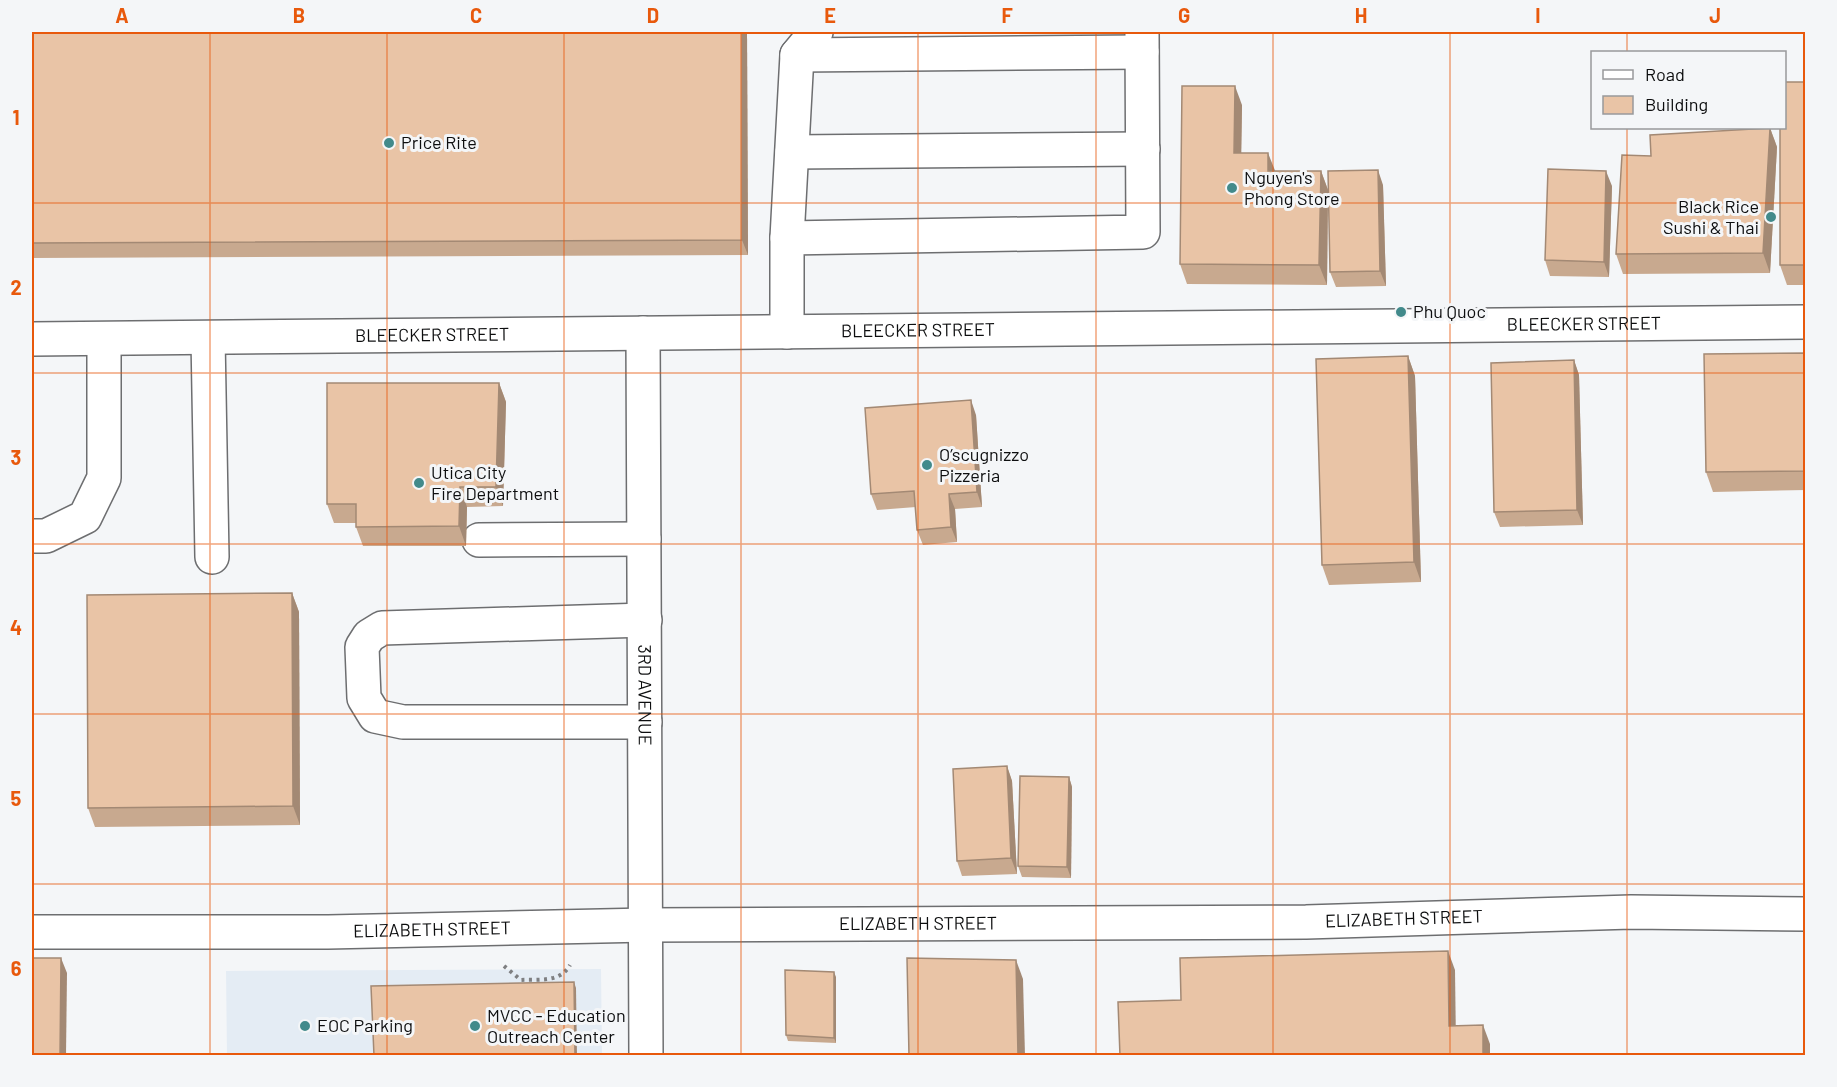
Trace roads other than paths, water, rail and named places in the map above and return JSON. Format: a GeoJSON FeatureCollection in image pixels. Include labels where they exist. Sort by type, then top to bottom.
{"type":"FeatureCollection","features":[{"type":"Feature","properties":{"kind":"street"},"geometry":{"type":"LineString","coordinates":[[787,238],[1143,232],[1142,42],[806,43],[792,152],[787,238],[787,332]]}},
{"type":"Feature","properties":{"kind":"street"},"geometry":{"type":"LineString","coordinates":[[792,152],[1143,149]]}},
{"type":"Feature","properties":{"kind":"street","name":"BLEECKER STREET"},"geometry":{"type":"LineString","coordinates":[[32,339],[1806,322]]}},
{"type":"Feature","properties":{"kind":"street","name":"3RD AVENUE"},"geometry":{"type":"LineString","coordinates":[[643,333],[646,1056]]}},
{"type":"Feature","properties":{"kind":"street"},"geometry":{"type":"LineString","coordinates":[[208,338],[212,557]]}},
{"type":"Feature","properties":{"kind":"street"},"geometry":{"type":"LineString","coordinates":[[32,536],[46,536],[85,517],[104,478],[104,339]]}},
{"type":"Feature","properties":{"kind":"street"},"geometry":{"type":"LineString","coordinates":[[479,540],[644,539]]}},
{"type":"Feature","properties":{"kind":"street"},"geometry":{"type":"LineString","coordinates":[[645,620],[382,628],[369,636],[362,647],[364,698],[375,716],[403,722],[645,722]]}},
{"type":"Feature","properties":{"kind":"street","name":"ELIZABETH STREET"},"geometry":{"type":"LineString","coordinates":[[32,932],[328,932],[647,925],[1306,922],[1631,912],[1806,914]]}},
{"type":"Feature","properties":{"kind":"place","name":"Price Rite"},"geometry":{"type":"Point","coordinates":[389,143]}},
{"type":"Feature","properties":{"kind":"place","name":"Nguyen's Phong Store"},"geometry":{"type":"Point","coordinates":[1232,188]}},
{"type":"Feature","properties":{"kind":"place","name":"Black Rice Sushi & Thai"},"geometry":{"type":"Point","coordinates":[1771,217]}},
{"type":"Feature","properties":{"kind":"place","name":"Phu Quoc"},"geometry":{"type":"Point","coordinates":[1401,312]}},
{"type":"Feature","properties":{"kind":"place","name":"O’scugnizzo Pizzeria"},"geometry":{"type":"Point","coordinates":[927,465]}},
{"type":"Feature","properties":{"kind":"place","name":"Utica City Fire Department"},"geometry":{"type":"Point","coordinates":[419,483]}},
{"type":"Feature","properties":{"kind":"place","name":"EOC Parking"},"geometry":{"type":"Point","coordinates":[305,1026]}},
{"type":"Feature","properties":{"kind":"place","name":"MVCC - Education Outreach Center"},"geometry":{"type":"Point","coordinates":[475,1026]}}]}
